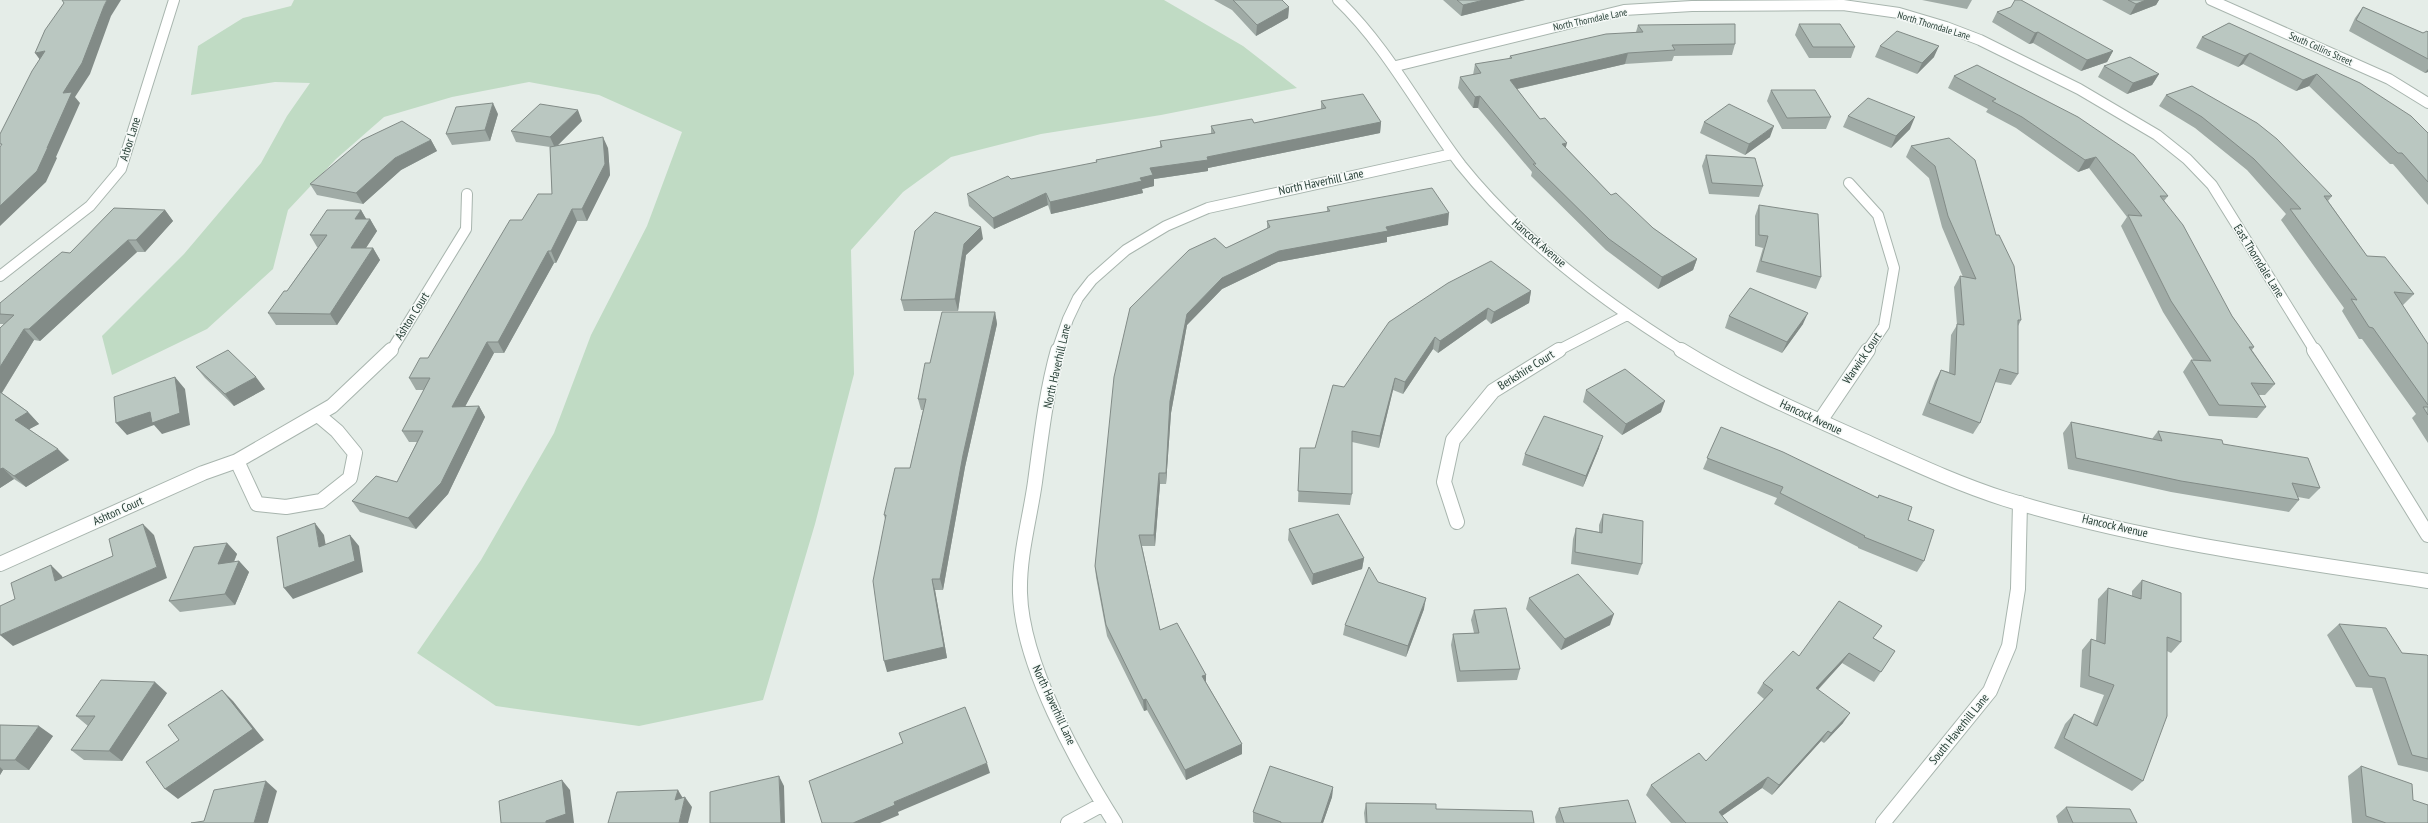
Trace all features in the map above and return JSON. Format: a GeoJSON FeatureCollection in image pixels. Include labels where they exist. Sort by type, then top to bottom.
{"type":"FeatureCollection","features":[{"type":"Feature","properties":{"kind":"street","name":"Arbor Lane"},"geometry":{"type":"LineString","coordinates":[[0,276],[90,206],[121,169],[174,0]]}},
{"type":"Feature","properties":{"kind":"street","name":"Hancock Avenue"},"geometry":{"type":"LineString","coordinates":[[1338,0],[1359,18],[1396,66],[1452,154],[1489,196],[1526,234],[1627,315],[1722,374],[1820,421],[1938,474],[2020,503],[2144,533],[2250,554],[2428,581]]}},
{"type":"Feature","properties":{"kind":"street","name":"South Collins Street"},"geometry":{"type":"LineString","coordinates":[[2211,0],[2389,79],[2428,103]]}},
{"type":"Feature","properties":{"kind":"street","name":"North Thorndale Lane"},"geometry":{"type":"LineString","coordinates":[[1396,66],[1624,10],[1692,6],[1843,5],[1899,13],[1953,29],[2019,58]]}},
{"type":"Feature","properties":{"kind":"street","name":"East Thorndale Lane"},"geometry":{"type":"LineString","coordinates":[[2019,58],[2079,89],[2157,135],[2187,159],[2212,186],[2428,535]]}},
{"type":"Feature","properties":{"kind":"street","name":"North Haverhill Lane"},"geometry":{"type":"LineString","coordinates":[[1103,804],[1040,682],[1022,622],[1020,591],[1049,388],[1068,318],[1082,295],[1101,271],[1126,250],[1156,230],[1179,219],[1208,208],[1452,154]]}},
{"type":"Feature","properties":{"kind":"street","name":"Warwick Court"},"geometry":{"type":"LineString","coordinates":[[1820,421],[1884,326],[1894,268],[1878,215],[1849,183]]}},
{"type":"Feature","properties":{"kind":"street","name":"Ashton Court"},"geometry":{"type":"LineString","coordinates":[[0,564],[196,476],[237,461],[332,406],[390,352],[466,229],[468,194]]}},
{"type":"Feature","properties":{"kind":"street","name":"Berkshire Court"},"geometry":{"type":"LineString","coordinates":[[1457,522],[1444,482],[1453,440],[1488,397],[1493,391],[1559,350],[1627,315]]}},
{"type":"Feature","properties":{"kind":"street"},"geometry":{"type":"LineString","coordinates":[[237,461],[257,504],[286,507],[321,501],[350,478],[355,453],[337,431],[318,415]]}},
{"type":"Feature","properties":{"kind":"street","name":"South Haverhill Lane"},"geometry":{"type":"LineString","coordinates":[[1883,823],[1990,691],[2009,646],[2018,589],[2020,503]]}},
{"type":"Feature","properties":{"kind":"street"},"geometry":{"type":"LineString","coordinates":[[1068,823],[1103,804],[1115,823]]}},
{"type":"Feature","properties":{"kind":"green space"},"geometry":{"type":"Polygon","coordinates":[[[294,0],[1164,0],[1243,46],[1297,88],[1161,115],[1041,134],[951,157],[903,192],[851,250],[854,374],[815,524],[763,700],[639,726],[496,706],[417,653],[481,560],[554,433],[591,335],[647,226],[682,132],[599,95],[529,82],[452,97],[384,117],[336,159],[288,210],[273,269],[207,329],[112,375],[102,336],[184,254],[261,163],[287,116],[310,83],[275,82],[191,95],[198,46],[243,18],[291,6],[294,0]]]}},
{"type":"Feature","properties":{"kind":"building"},"geometry":{"type":"Polygon","coordinates":[[[62,0],[107,0],[82,63],[63,93],[72,92],[37,171],[0,206],[0,147],[2,144],[0,144],[0,134],[32,71],[45,51],[35,53],[45,30],[64,3],[62,0]]]}},
{"type":"Feature","properties":{"kind":"building"},"geometry":{"type":"Polygon","coordinates":[[[1233,0],[1282,0],[1289,7],[1257,25],[1233,0]]]}},
{"type":"Feature","properties":{"kind":"building"},"geometry":{"type":"Polygon","coordinates":[[[1457,0],[1484,0],[1463,5],[1457,0]]]}},
{"type":"Feature","properties":{"kind":"building"},"geometry":{"type":"Polygon","coordinates":[[[2015,0],[2021,0],[2113,51],[2087,60],[2038,32],[2035,33],[1997,12],[2011,7],[2015,0]]]}},
{"type":"Feature","properties":{"kind":"building"},"geometry":{"type":"Polygon","coordinates":[[[2128,0],[2146,0],[2136,4],[2128,0]]]}},
{"type":"Feature","properties":{"kind":"building"},"geometry":{"type":"Polygon","coordinates":[[[2363,7],[2423,33],[2427,31],[2428,59],[2356,20],[2363,7]]]}},
{"type":"Feature","properties":{"kind":"building"},"geometry":{"type":"Polygon","coordinates":[[[2229,23],[2360,83],[2411,116],[2428,133],[2428,182],[2402,153],[2398,153],[2317,74],[2303,80],[2250,53],[2245,56],[2202,37],[2229,23]]]}},
{"type":"Feature","properties":{"kind":"building"},"geometry":{"type":"Polygon","coordinates":[[[1735,24],[1735,44],[1672,45],[1675,50],[1628,53],[1510,80],[1540,119],[1545,118],[1567,143],[1562,144],[1611,195],[1616,193],[1653,228],[1697,259],[1662,277],[1609,239],[1533,164],[1536,164],[1480,96],[1475,97],[1460,77],[1481,73],[1475,64],[1512,58],[1510,56],[1606,34],[1643,32],[1638,25],[1735,24]]]}},
{"type":"Feature","properties":{"kind":"building"},"geometry":{"type":"Polygon","coordinates":[[[1799,24],[1840,24],[1855,47],[1813,47],[1799,24]]]}},
{"type":"Feature","properties":{"kind":"building"},"geometry":{"type":"Polygon","coordinates":[[[1897,31],[1939,46],[1922,63],[1880,46],[1897,31]]]}},
{"type":"Feature","properties":{"kind":"building"},"geometry":{"type":"Polygon","coordinates":[[[2130,57],[2159,74],[2133,83],[2104,66],[2130,57]]]}},
{"type":"Feature","properties":{"kind":"building"},"geometry":{"type":"Polygon","coordinates":[[[1977,65],[2078,117],[2134,155],[2168,196],[2160,196],[2183,225],[2232,316],[2254,347],[2249,347],[2275,384],[2251,383],[2266,407],[2219,405],[2191,360],[2211,361],[2171,301],[2128,215],[2142,216],[2096,157],[2085,160],[2022,117],[1992,101],[1996,99],[1954,76],[1977,65]]]}},
{"type":"Feature","properties":{"kind":"building"},"geometry":{"type":"Polygon","coordinates":[[[2192,86],[2257,123],[2277,139],[2332,196],[2324,196],[2367,256],[2385,257],[2414,294],[2394,292],[2428,344],[2428,405],[2373,328],[2369,327],[2351,299],[2357,300],[2290,209],[2301,209],[2254,159],[2202,117],[2166,95],[2192,86]]]}},
{"type":"Feature","properties":{"kind":"building"},"geometry":{"type":"Polygon","coordinates":[[[1771,90],[1815,90],[1831,117],[1787,118],[1771,90]]]}},
{"type":"Feature","properties":{"kind":"building"},"geometry":{"type":"Polygon","coordinates":[[[1363,94],[1381,122],[1207,157],[1208,160],[1150,168],[1153,175],[1140,178],[1142,181],[1050,202],[1046,193],[993,218],[967,194],[1008,176],[1011,179],[1162,147],[1160,141],[1215,133],[1211,126],[1252,119],[1254,123],[1326,108],[1321,101],[1363,94]]]}},
{"type":"Feature","properties":{"kind":"building"},"geometry":{"type":"Polygon","coordinates":[[[1868,98],[1915,117],[1896,136],[1848,116],[1868,98]]]}},
{"type":"Feature","properties":{"kind":"building"},"geometry":{"type":"Polygon","coordinates":[[[493,103],[485,130],[446,134],[456,107],[493,103]]]}},
{"type":"Feature","properties":{"kind":"building"},"geometry":{"type":"Polygon","coordinates":[[[540,104],[578,110],[550,137],[511,131],[540,104]]]}},
{"type":"Feature","properties":{"kind":"building"},"geometry":{"type":"Polygon","coordinates":[[[1729,104],[1774,126],[1749,144],[1704,122],[1729,104]]]}},
{"type":"Feature","properties":{"kind":"building"},"geometry":{"type":"Polygon","coordinates":[[[402,121],[431,140],[395,158],[356,193],[310,184],[362,140],[402,121]]]}},
{"type":"Feature","properties":{"kind":"building"},"geometry":{"type":"Polygon","coordinates":[[[603,137],[605,164],[582,209],[572,209],[551,251],[548,251],[498,342],[487,342],[452,407],[479,406],[441,483],[408,518],[352,501],[376,476],[397,482],[423,431],[402,431],[430,378],[409,378],[420,358],[428,358],[510,220],[522,220],[538,194],[552,194],[550,147],[603,137]]]}},
{"type":"Feature","properties":{"kind":"building"},"geometry":{"type":"Polygon","coordinates":[[[1949,138],[1975,160],[1996,235],[1999,235],[2014,266],[2021,320],[2018,320],[2018,374],[2000,369],[1980,423],[1929,403],[1941,370],[1955,375],[1957,324],[1964,325],[1960,276],[1976,279],[1948,216],[1935,166],[1911,146],[1949,138]]]}},
{"type":"Feature","properties":{"kind":"building"},"geometry":{"type":"Polygon","coordinates":[[[1706,155],[1755,158],[1763,186],[1712,183],[1706,155]]]}},
{"type":"Feature","properties":{"kind":"building"},"geometry":{"type":"Polygon","coordinates":[[[1432,188],[1449,213],[1386,227],[1388,231],[1279,251],[1222,278],[1187,314],[1170,401],[1166,473],[1159,473],[1154,535],[1139,535],[1160,630],[1177,623],[1206,675],[1202,676],[1242,744],[1185,770],[1146,699],[1143,700],[1106,625],[1095,566],[1114,377],[1130,308],[1189,250],[1215,238],[1226,248],[1270,227],[1267,221],[1330,211],[1327,207],[1432,188]]]}},
{"type":"Feature","properties":{"kind":"building"},"geometry":{"type":"Polygon","coordinates":[[[1759,205],[1818,214],[1821,277],[1761,261],[1768,236],[1759,235],[1759,205]]]}},
{"type":"Feature","properties":{"kind":"building"},"geometry":{"type":"Polygon","coordinates":[[[114,208],[165,210],[136,240],[128,240],[29,329],[24,329],[0,367],[0,328],[14,315],[0,314],[0,303],[62,252],[70,253],[114,208]]]}},
{"type":"Feature","properties":{"kind":"building"},"geometry":{"type":"Polygon","coordinates":[[[327,210],[361,210],[355,219],[370,219],[351,248],[373,248],[330,314],[268,313],[284,291],[287,291],[327,235],[310,235],[327,210]]]}},
{"type":"Feature","properties":{"kind":"building"},"geometry":{"type":"Polygon","coordinates":[[[935,212],[981,227],[964,244],[955,299],[901,300],[915,231],[935,212]]]}},
{"type":"Feature","properties":{"kind":"building"},"geometry":{"type":"Polygon","coordinates":[[[1491,261],[1531,291],[1494,312],[1488,308],[1440,341],[1435,337],[1405,382],[1395,378],[1380,436],[1352,431],[1352,494],[1298,491],[1300,448],[1315,448],[1333,385],[1344,387],[1389,322],[1448,283],[1491,261]]]}},
{"type":"Feature","properties":{"kind":"building"},"geometry":{"type":"Polygon","coordinates":[[[1750,288],[1808,313],[1787,342],[1729,316],[1750,288]]]}},
{"type":"Feature","properties":{"kind":"building"},"geometry":{"type":"Polygon","coordinates":[[[942,312],[995,312],[963,455],[940,579],[932,579],[944,647],[884,661],[873,581],[886,515],[884,515],[895,468],[910,468],[926,399],[918,399],[925,363],[930,363],[942,312]]]}},
{"type":"Feature","properties":{"kind":"building"},"geometry":{"type":"Polygon","coordinates":[[[228,350],[256,377],[225,394],[196,367],[228,350]]]}},
{"type":"Feature","properties":{"kind":"building"},"geometry":{"type":"Polygon","coordinates":[[[1625,369],[1665,401],[1626,424],[1586,390],[1625,369]]]}},
{"type":"Feature","properties":{"kind":"building"},"geometry":{"type":"Polygon","coordinates":[[[175,377],[180,413],[152,423],[150,412],[116,423],[114,397],[175,377]]]}},
{"type":"Feature","properties":{"kind":"building"},"geometry":{"type":"Polygon","coordinates":[[[0,392],[28,412],[15,420],[58,449],[14,476],[3,468],[0,469],[0,392]]]}},
{"type":"Feature","properties":{"kind":"building"},"geometry":{"type":"Polygon","coordinates":[[[2423,407],[2428,407],[2428,415],[2423,407]]]}},
{"type":"Feature","properties":{"kind":"building"},"geometry":{"type":"Polygon","coordinates":[[[1544,416],[1603,436],[1586,476],[1525,454],[1544,416]]]}},
{"type":"Feature","properties":{"kind":"building"},"geometry":{"type":"Polygon","coordinates":[[[2071,422],[2162,441],[2158,431],[2222,440],[2223,444],[2308,458],[2320,488],[2292,483],[2299,500],[2181,481],[2076,458],[2071,422]]]}},
{"type":"Feature","properties":{"kind":"building"},"geometry":{"type":"Polygon","coordinates":[[[1721,427],[1783,452],[1878,498],[1879,495],[1912,507],[1908,520],[1934,530],[1924,561],[1864,537],[1865,536],[1780,493],[1783,487],[1707,458],[1721,427]]]}},
{"type":"Feature","properties":{"kind":"building"},"geometry":{"type":"Polygon","coordinates":[[[1338,514],[1364,558],[1313,574],[1289,529],[1338,514]]]}},
{"type":"Feature","properties":{"kind":"building"},"geometry":{"type":"Polygon","coordinates":[[[1603,514],[1643,521],[1642,564],[1575,552],[1576,528],[1602,533],[1603,514]]]}},
{"type":"Feature","properties":{"kind":"building"},"geometry":{"type":"Polygon","coordinates":[[[315,523],[319,547],[350,535],[355,561],[284,588],[277,537],[315,523]]]}},
{"type":"Feature","properties":{"kind":"building"},"geometry":{"type":"Polygon","coordinates":[[[143,524],[157,567],[0,635],[0,606],[15,599],[11,583],[51,565],[55,581],[113,556],[109,539],[143,524]]]}},
{"type":"Feature","properties":{"kind":"building"},"geometry":{"type":"Polygon","coordinates":[[[227,543],[218,564],[239,561],[225,594],[169,601],[194,547],[227,543]]]}},
{"type":"Feature","properties":{"kind":"building"},"geometry":{"type":"Polygon","coordinates":[[[1369,567],[1378,582],[1426,598],[1408,646],[1345,625],[1369,567]]]}},
{"type":"Feature","properties":{"kind":"building"},"geometry":{"type":"Polygon","coordinates":[[[1578,574],[1614,614],[1565,639],[1529,598],[1578,574]]]}},
{"type":"Feature","properties":{"kind":"building"},"geometry":{"type":"Polygon","coordinates":[[[2142,580],[2181,593],[2181,642],[2167,637],[2167,716],[2143,781],[2064,738],[2074,714],[2097,726],[2114,685],[2089,676],[2091,639],[2105,644],[2108,588],[2141,599],[2142,580]]]}},
{"type":"Feature","properties":{"kind":"building"},"geometry":{"type":"Polygon","coordinates":[[[1839,601],[1882,626],[1873,638],[1895,651],[1881,672],[1849,653],[1816,688],[1850,713],[1831,733],[1828,731],[1779,785],[1768,777],[1719,812],[1728,823],[1686,823],[1651,785],[1699,753],[1706,761],[1773,690],[1763,683],[1793,651],[1799,656],[1839,601]]]}},
{"type":"Feature","properties":{"kind":"building"},"geometry":{"type":"Polygon","coordinates":[[[1506,608],[1520,669],[1460,671],[1453,634],[1479,633],[1474,610],[1506,608]]]}},
{"type":"Feature","properties":{"kind":"building"},"geometry":{"type":"Polygon","coordinates":[[[2339,624],[2386,628],[2402,653],[2428,656],[2428,759],[2412,755],[2385,678],[2369,676],[2339,624]]]}},
{"type":"Feature","properties":{"kind":"building"},"geometry":{"type":"Polygon","coordinates":[[[101,680],[155,682],[109,751],[71,750],[95,716],[76,716],[101,680]]]}},
{"type":"Feature","properties":{"kind":"building"},"geometry":{"type":"Polygon","coordinates":[[[222,690],[253,729],[165,789],[146,762],[179,740],[168,725],[222,690]]]}},
{"type":"Feature","properties":{"kind":"building"},"geometry":{"type":"Polygon","coordinates":[[[965,707],[987,763],[894,802],[895,805],[853,823],[822,823],[809,781],[903,743],[899,733],[965,707]]]}},
{"type":"Feature","properties":{"kind":"building"},"geometry":{"type":"Polygon","coordinates":[[[0,725],[39,726],[15,760],[0,760],[0,725]]]}},
{"type":"Feature","properties":{"kind":"building"},"geometry":{"type":"Polygon","coordinates":[[[1270,766],[1333,787],[1321,823],[1281,823],[1253,812],[1270,766]]]}},
{"type":"Feature","properties":{"kind":"building"},"geometry":{"type":"Polygon","coordinates":[[[2361,766],[2412,784],[2413,800],[2428,805],[2428,823],[2386,823],[2366,816],[2361,766]]]}},
{"type":"Feature","properties":{"kind":"building"},"geometry":{"type":"Polygon","coordinates":[[[779,776],[781,823],[710,823],[710,792],[779,776]]]}},
{"type":"Feature","properties":{"kind":"building"},"geometry":{"type":"Polygon","coordinates":[[[562,780],[566,814],[546,821],[546,823],[501,823],[499,801],[562,780]]]}},
{"type":"Feature","properties":{"kind":"building"},"geometry":{"type":"Polygon","coordinates":[[[266,781],[254,823],[191,823],[204,821],[214,790],[266,781]]]}},
{"type":"Feature","properties":{"kind":"building"},"geometry":{"type":"Polygon","coordinates":[[[678,790],[675,800],[685,797],[679,823],[608,823],[617,792],[678,790]]]}},
{"type":"Feature","properties":{"kind":"building"},"geometry":{"type":"Polygon","coordinates":[[[1628,800],[1636,823],[1564,823],[1559,808],[1628,800]]]}},
{"type":"Feature","properties":{"kind":"building"},"geometry":{"type":"Polygon","coordinates":[[[1366,803],[1436,804],[1436,809],[1532,811],[1534,823],[1367,823],[1366,803]]]}},
{"type":"Feature","properties":{"kind":"building"},"geometry":{"type":"Polygon","coordinates":[[[2066,807],[2130,809],[2137,823],[2073,823],[2066,807]]]}}]}
